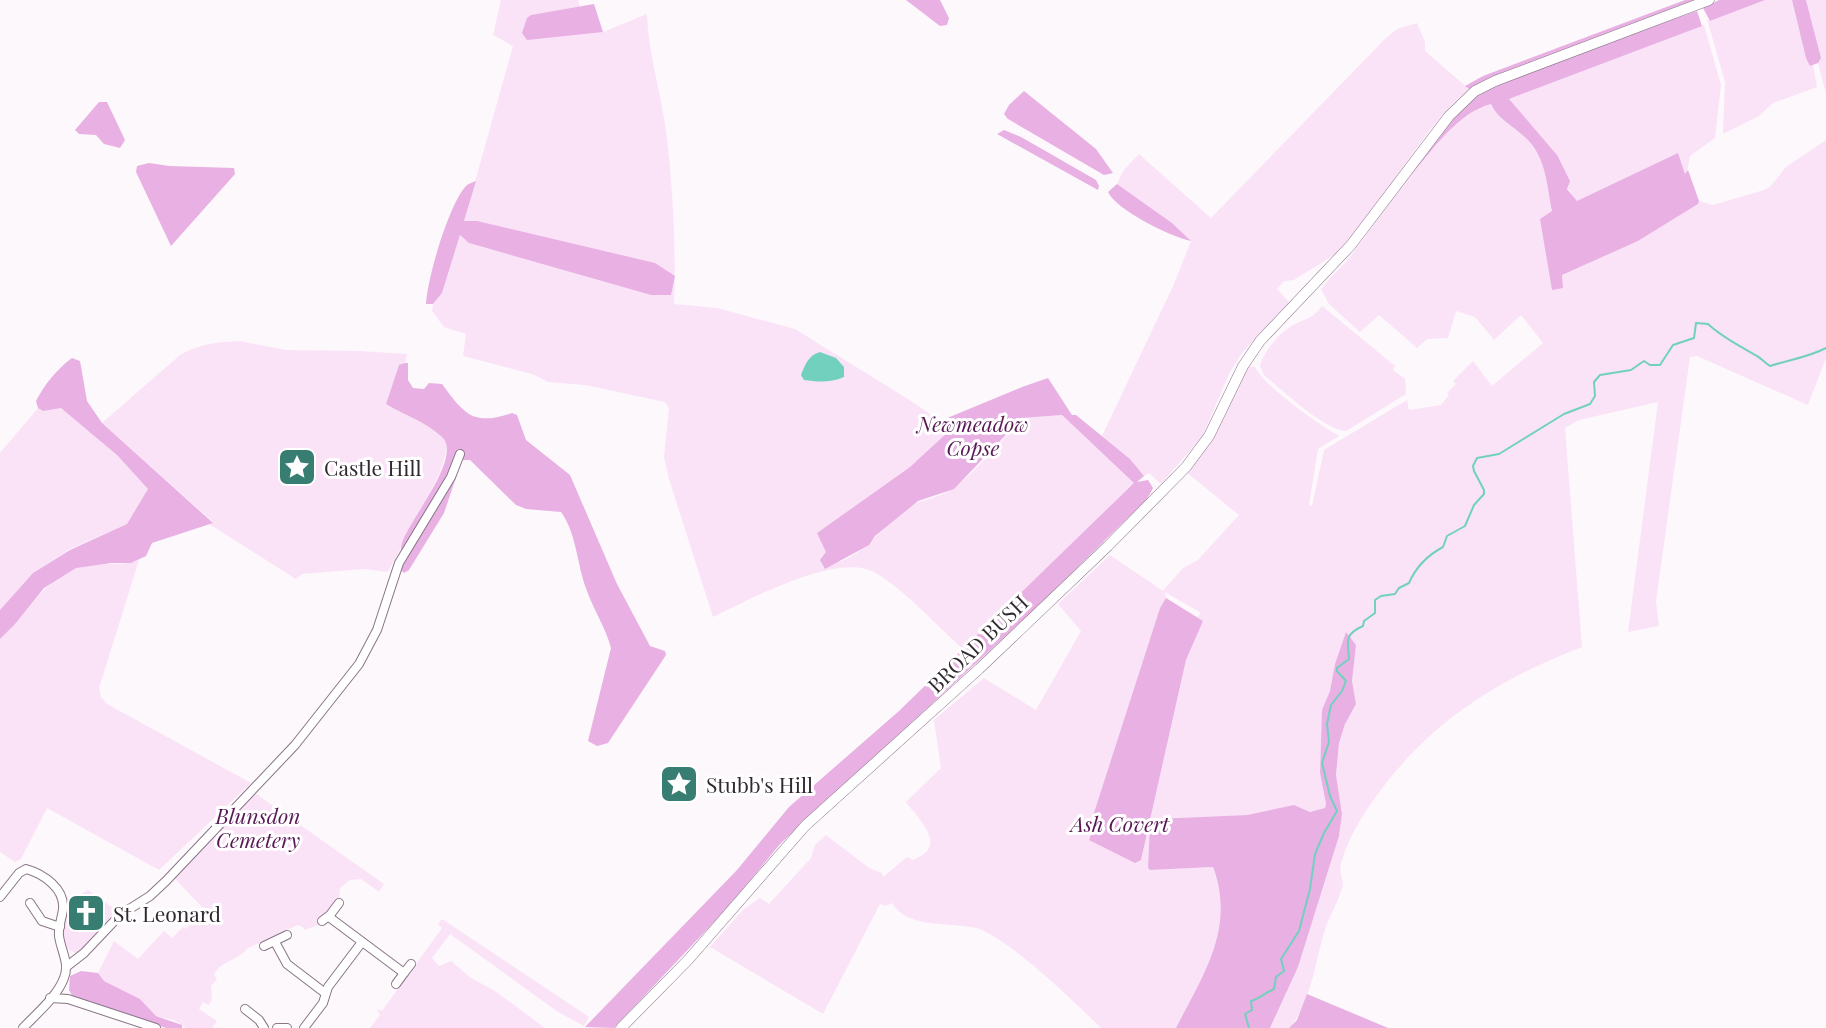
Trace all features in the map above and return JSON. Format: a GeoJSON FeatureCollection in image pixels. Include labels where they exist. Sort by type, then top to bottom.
{"type":"FeatureCollection","features":[{"type":"Feature","properties":{"kind":"main road","name":"BROAD BUSH"},"geometry":{"type":"LineString","coordinates":[[621,1028],[688,960],[805,826],[979,669],[1186,467],[1214,427],[1236,378],[1251,353],[1367,225],[1427,142],[1459,105],[1475,91],[1495,81],[1709,0]]}},
{"type":"Feature","properties":{"kind":"street"},"geometry":{"type":"LineString","coordinates":[[66,967],[84,953],[120,915],[150,896],[166,881],[295,745],[335,696],[371,644],[397,568],[451,477],[460,454]]}},
{"type":"Feature","properties":{"kind":"street"},"geometry":{"type":"LineString","coordinates":[[0,897],[24,869],[36,872],[53,884],[60,893],[63,905],[60,938],[66,967],[61,984],[23,1028]]}},
{"type":"Feature","properties":{"kind":"street"},"geometry":{"type":"LineString","coordinates":[[30,903],[42,921],[60,927]]}},
{"type":"Feature","properties":{"kind":"street"},"geometry":{"type":"LineString","coordinates":[[339,903],[325,919],[404,973]]}},
{"type":"Feature","properties":{"kind":"street"},"geometry":{"type":"LineString","coordinates":[[264,946],[287,935]]}},
{"type":"Feature","properties":{"kind":"street"},"geometry":{"type":"LineString","coordinates":[[275,942],[287,964],[325,993]]}},
{"type":"Feature","properties":{"kind":"street"},"geometry":{"type":"LineString","coordinates":[[304,1028],[323,1003],[325,993],[362,942]]}},
{"type":"Feature","properties":{"kind":"street"},"geometry":{"type":"LineString","coordinates":[[396,984],[411,964]]}},
{"type":"Feature","properties":{"kind":"street"},"geometry":{"type":"LineString","coordinates":[[61,984],[68,999]]}},
{"type":"Feature","properties":{"kind":"street"},"geometry":{"type":"LineString","coordinates":[[50,998],[68,999],[156,1028]]}},
{"type":"Feature","properties":{"kind":"street"},"geometry":{"type":"LineString","coordinates":[[244,1009],[259,1020],[264,1028]]}},
{"type":"Feature","properties":{"kind":"street"},"geometry":{"type":"LineString","coordinates":[[277,1028],[287,1028]]}},
{"type":"Feature","properties":{"kind":"green space"},"geometry":{"type":"Polygon","coordinates":[[[501,0],[578,0],[580,7],[531,15],[603,32],[647,14],[666,131],[674,239],[674,304],[717,308],[795,329],[949,427],[949,432],[910,467],[817,533],[839,562],[866,546],[911,506],[945,493],[966,478],[1022,418],[1062,415],[1135,483],[963,649],[885,579],[858,567],[816,573],[770,590],[713,617],[664,457],[669,408],[665,402],[585,385],[548,382],[532,374],[463,356],[466,334],[444,327],[432,311],[433,304],[442,293],[460,235],[469,243],[651,295],[464,221],[513,46],[493,35],[501,0]]]}},
{"type":"Feature","properties":{"kind":"green space"},"geometry":{"type":"Polygon","coordinates":[[[906,0],[940,0],[949,18],[947,25],[940,26],[906,0]]]}},
{"type":"Feature","properties":{"kind":"green space"},"geometry":{"type":"Polygon","coordinates":[[[1685,0],[1697,0],[1469,89],[1465,86],[1483,76],[1685,0]]]}},
{"type":"Feature","properties":{"kind":"green space"},"geometry":{"type":"Polygon","coordinates":[[[1719,0],[1765,0],[1710,21],[1703,8],[1719,0]]]}},
{"type":"Feature","properties":{"kind":"green space"},"geometry":{"type":"Polygon","coordinates":[[[1765,0],[1792,0],[1806,58],[1810,66],[1813,65],[1817,87],[1773,103],[1759,116],[1723,134],[1725,82],[1707,19],[1710,21],[1765,0]]]}},
{"type":"Feature","properties":{"kind":"green space"},"geometry":{"type":"Polygon","coordinates":[[[1792,0],[1806,0],[1821,58],[1818,63],[1810,66],[1806,58],[1792,0]]]}},
{"type":"Feature","properties":{"kind":"green space"},"geometry":{"type":"Polygon","coordinates":[[[1806,0],[1826,0],[1826,94],[1818,63],[1821,58],[1806,0]]]}},
{"type":"Feature","properties":{"kind":"green space"},"geometry":{"type":"Polygon","coordinates":[[[594,4],[603,32],[527,40],[522,33],[527,18],[531,15],[594,4]]]}},
{"type":"Feature","properties":{"kind":"green space"},"geometry":{"type":"Polygon","coordinates":[[[1697,11],[1702,26],[1509,99],[1557,155],[1570,181],[1567,189],[1577,201],[1678,153],[1685,174],[1688,170],[1699,201],[1638,241],[1562,275],[1563,288],[1552,290],[1540,219],[1552,211],[1542,164],[1527,139],[1502,119],[1491,104],[1456,124],[1410,176],[1452,118],[1482,91],[1508,78],[1697,11]]]}},
{"type":"Feature","properties":{"kind":"green space"},"geometry":{"type":"Polygon","coordinates":[[[1417,23],[1425,42],[1425,51],[1469,89],[1450,106],[1426,135],[1360,227],[1337,253],[1294,280],[1284,281],[1277,289],[1289,302],[1242,353],[1230,372],[1202,437],[1161,484],[1149,473],[1144,476],[1130,459],[1102,436],[1174,284],[1191,241],[1172,223],[1117,184],[1123,171],[1139,154],[1211,218],[1384,40],[1397,29],[1417,23]]]}},
{"type":"Feature","properties":{"kind":"green space"},"geometry":{"type":"Polygon","coordinates":[[[1704,25],[1721,85],[1715,138],[1690,156],[1686,176],[1678,154],[1577,202],[1509,99],[1704,25]]]}},
{"type":"Feature","properties":{"kind":"green space"},"geometry":{"type":"Polygon","coordinates":[[[1024,91],[1096,149],[1113,173],[1104,175],[1008,119],[1004,114],[1009,105],[1024,91]]]}},
{"type":"Feature","properties":{"kind":"green space"},"geometry":{"type":"Polygon","coordinates":[[[99,102],[107,102],[125,140],[120,148],[104,144],[96,135],[79,134],[75,130],[99,102]]]}},
{"type":"Feature","properties":{"kind":"green space"},"geometry":{"type":"Polygon","coordinates":[[[1491,104],[1502,119],[1527,139],[1538,155],[1545,173],[1553,212],[1541,219],[1552,290],[1562,275],[1638,241],[1699,201],[1713,205],[1770,187],[1786,167],[1826,140],[1826,358],[1808,405],[1697,356],[1690,357],[1656,601],[1659,626],[1628,632],[1658,402],[1579,420],[1565,428],[1582,647],[1521,674],[1467,706],[1418,747],[1375,798],[1347,846],[1340,867],[1342,889],[1327,924],[1308,992],[1289,1028],[1270,1028],[1298,967],[1339,836],[1342,814],[1336,775],[1339,743],[1356,704],[1352,681],[1356,645],[1346,633],[1322,710],[1320,773],[1325,809],[1310,812],[1294,805],[1247,815],[1156,819],[1148,868],[1213,867],[1222,908],[1222,921],[1215,949],[1176,1028],[1101,1028],[1041,972],[989,933],[966,926],[918,921],[899,911],[892,903],[886,906],[880,904],[823,1014],[710,947],[743,910],[760,898],[769,904],[811,858],[815,845],[826,835],[869,868],[882,873],[883,877],[907,857],[913,860],[924,854],[929,848],[928,833],[906,802],[941,768],[934,720],[984,678],[1036,710],[1081,631],[1058,604],[1110,555],[1163,591],[1183,568],[1198,560],[1239,515],[1186,472],[1217,432],[1248,366],[1255,367],[1269,385],[1339,436],[1318,449],[1309,505],[1312,506],[1324,450],[1407,400],[1409,410],[1441,405],[1456,384],[1453,381],[1473,361],[1492,386],[1543,343],[1521,315],[1494,340],[1475,317],[1456,311],[1448,338],[1427,339],[1417,348],[1379,315],[1360,332],[1329,304],[1321,289],[1350,257],[1414,170],[1453,128],[1472,113],[1491,104]],[[1165,592],[1166,598],[1160,608],[1091,822],[1093,828],[1089,839],[1141,860],[1186,660],[1203,621],[1197,617],[1201,613],[1165,592]]]}},
{"type":"Feature","properties":{"kind":"green space"},"geometry":{"type":"Polygon","coordinates":[[[1004,130],[1096,180],[1098,190],[997,134],[1004,130]]]}},
{"type":"Feature","properties":{"kind":"green space"},"geometry":{"type":"Polygon","coordinates":[[[149,163],[234,168],[235,174],[171,246],[136,172],[137,166],[149,163]]]}},
{"type":"Feature","properties":{"kind":"green space"},"geometry":{"type":"Polygon","coordinates":[[[476,181],[464,221],[477,221],[655,263],[675,276],[671,295],[651,295],[469,243],[460,235],[442,293],[433,304],[426,304],[446,225],[459,195],[466,186],[476,181]]]}},
{"type":"Feature","properties":{"kind":"green space"},"geometry":{"type":"Polygon","coordinates":[[[1117,184],[1172,223],[1191,241],[1158,228],[1122,207],[1108,192],[1117,184]]]}},
{"type":"Feature","properties":{"kind":"green space"},"geometry":{"type":"Polygon","coordinates":[[[1322,306],[1395,366],[1393,370],[1405,379],[1406,394],[1346,431],[1326,424],[1304,408],[1264,375],[1260,366],[1268,350],[1285,330],[1311,317],[1322,306]]]}},
{"type":"Feature","properties":{"kind":"green space","name":"Castle Hill"},"geometry":{"type":"Polygon","coordinates":[[[240,341],[286,350],[407,354],[405,363],[399,366],[386,404],[434,430],[445,441],[446,451],[434,485],[388,572],[364,569],[302,574],[296,579],[209,524],[213,522],[102,423],[180,355],[209,344],[240,341]]]}},
{"type":"Feature","properties":{"kind":"green space"},"geometry":{"type":"Polygon","coordinates":[[[72,358],[80,361],[87,401],[102,423],[213,523],[152,543],[146,556],[131,563],[76,568],[44,588],[0,639],[0,610],[33,573],[70,550],[127,524],[148,489],[117,455],[61,408],[43,411],[38,408],[36,401],[43,389],[56,372],[72,358]]]}},
{"type":"Feature","properties":{"kind":"green space"},"geometry":{"type":"Polygon","coordinates":[[[408,363],[408,380],[413,388],[424,389],[429,383],[442,384],[471,415],[488,418],[512,413],[517,415],[526,440],[570,475],[617,584],[650,646],[665,651],[666,655],[608,743],[597,746],[588,741],[611,648],[587,591],[574,540],[561,512],[526,509],[516,505],[470,460],[462,460],[444,513],[409,570],[404,573],[400,569],[402,543],[440,473],[446,459],[447,446],[436,432],[386,404],[399,365],[408,363]]]}},
{"type":"Feature","properties":{"kind":"green space","name":"Newmeadow Copse"},"geometry":{"type":"Polygon","coordinates":[[[1048,378],[1072,415],[1076,415],[1130,459],[1144,476],[1137,482],[1148,480],[1153,488],[1147,499],[1038,606],[780,844],[729,906],[614,1028],[585,1027],[737,870],[789,807],[899,711],[1134,483],[1062,415],[1022,418],[954,489],[918,501],[875,536],[869,545],[825,569],[820,560],[826,552],[817,533],[910,467],[949,431],[949,427],[940,421],[1048,378]]]}},
{"type":"Feature","properties":{"kind":"green space"},"geometry":{"type":"Polygon","coordinates":[[[61,407],[117,455],[148,489],[127,524],[70,549],[33,573],[0,610],[0,453],[38,408],[43,411],[61,407]]]}},
{"type":"Feature","properties":{"kind":"green space"},"geometry":{"type":"Polygon","coordinates":[[[139,560],[99,688],[101,697],[107,704],[251,783],[159,870],[47,808],[21,859],[15,862],[0,852],[0,639],[43,591],[63,574],[91,564],[124,564],[139,560]]]}},
{"type":"Feature","properties":{"kind":"green space","name":"Ash Covert"},"geometry":{"type":"Polygon","coordinates":[[[1166,598],[1203,621],[1186,660],[1141,860],[1135,863],[1089,840],[1093,829],[1091,822],[1160,608],[1166,598]]]}},
{"type":"Feature","properties":{"kind":"green space"},"geometry":{"type":"Polygon","coordinates":[[[1346,632],[1356,645],[1352,681],[1356,704],[1339,743],[1336,775],[1342,814],[1339,836],[1298,967],[1270,1028],[1176,1028],[1206,970],[1219,931],[1219,889],[1213,867],[1150,870],[1150,827],[1155,819],[1247,815],[1294,805],[1310,812],[1325,808],[1320,773],[1322,710],[1346,632]]]}},
{"type":"Feature","properties":{"kind":"green space","name":"Blunsdon Cemetery"},"geometry":{"type":"Polygon","coordinates":[[[255,793],[384,884],[379,892],[361,879],[350,880],[340,888],[339,899],[321,924],[304,930],[297,925],[285,933],[248,948],[221,967],[214,975],[217,979],[211,986],[212,999],[209,1005],[203,1002],[199,1009],[217,1021],[212,1028],[186,1028],[174,1020],[156,1016],[140,999],[104,981],[98,973],[114,941],[138,959],[164,931],[172,938],[183,927],[186,929],[205,910],[174,878],[255,793]]]}},
{"type":"Feature","properties":{"kind":"green space"},"geometry":{"type":"Polygon","coordinates":[[[88,890],[116,910],[80,953],[72,952],[67,948],[62,934],[66,904],[88,890]]]}},
{"type":"Feature","properties":{"kind":"green space"},"geometry":{"type":"Polygon","coordinates":[[[442,919],[589,1017],[584,1026],[558,1012],[450,934],[432,958],[439,966],[451,961],[471,978],[495,991],[545,1028],[370,1028],[380,1015],[377,1009],[382,1011],[442,928],[438,924],[442,919]]]}},
{"type":"Feature","properties":{"kind":"green space"},"geometry":{"type":"Polygon","coordinates":[[[81,971],[98,973],[104,981],[140,999],[156,1016],[182,1025],[182,1028],[166,1028],[73,997],[69,990],[70,976],[81,971]]]}},
{"type":"Feature","properties":{"kind":"green space"},"geometry":{"type":"Polygon","coordinates":[[[1307,994],[1388,1028],[1289,1028],[1297,1020],[1307,994]]]}},
{"type":"Feature","properties":{"kind":"shaded area"},"geometry":{"type":"Polygon","coordinates":[[[820,352],[836,358],[844,367],[844,377],[824,382],[804,380],[801,375],[806,364],[813,355],[820,352]]]}},
{"type":"Feature","properties":{"kind":"waterway"},"geometry":{"type":"LineString","coordinates":[[1249,1028],[1245,1014],[1252,1010],[1251,1001],[1274,989],[1276,977],[1284,971],[1281,959],[1299,931],[1310,889],[1315,854],[1337,811],[1330,796],[1322,763],[1329,742],[1327,724],[1331,705],[1346,681],[1337,668],[1349,659],[1350,635],[1375,613],[1375,600],[1381,596],[1395,594],[1399,588],[1409,583],[1423,562],[1443,547],[1447,536],[1465,526],[1474,505],[1484,494],[1473,466],[1477,458],[1499,454],[1564,414],[1590,404],[1595,396],[1594,382],[1600,375],[1631,370],[1644,361],[1650,365],[1660,365],[1673,345],[1694,338],[1696,323],[1708,324],[1770,366],[1826,348]]}},
{"type":"Feature","properties":{"kind":"place","name":"Castle Hill"},"geometry":{"type":"Point","coordinates":[297,467]}},
{"type":"Feature","properties":{"kind":"place","name":"Stubb's Hill"},"geometry":{"type":"Point","coordinates":[679,784]}},
{"type":"Feature","properties":{"kind":"place","name":"St. Leonard"},"geometry":{"type":"Point","coordinates":[86,913]}}]}
